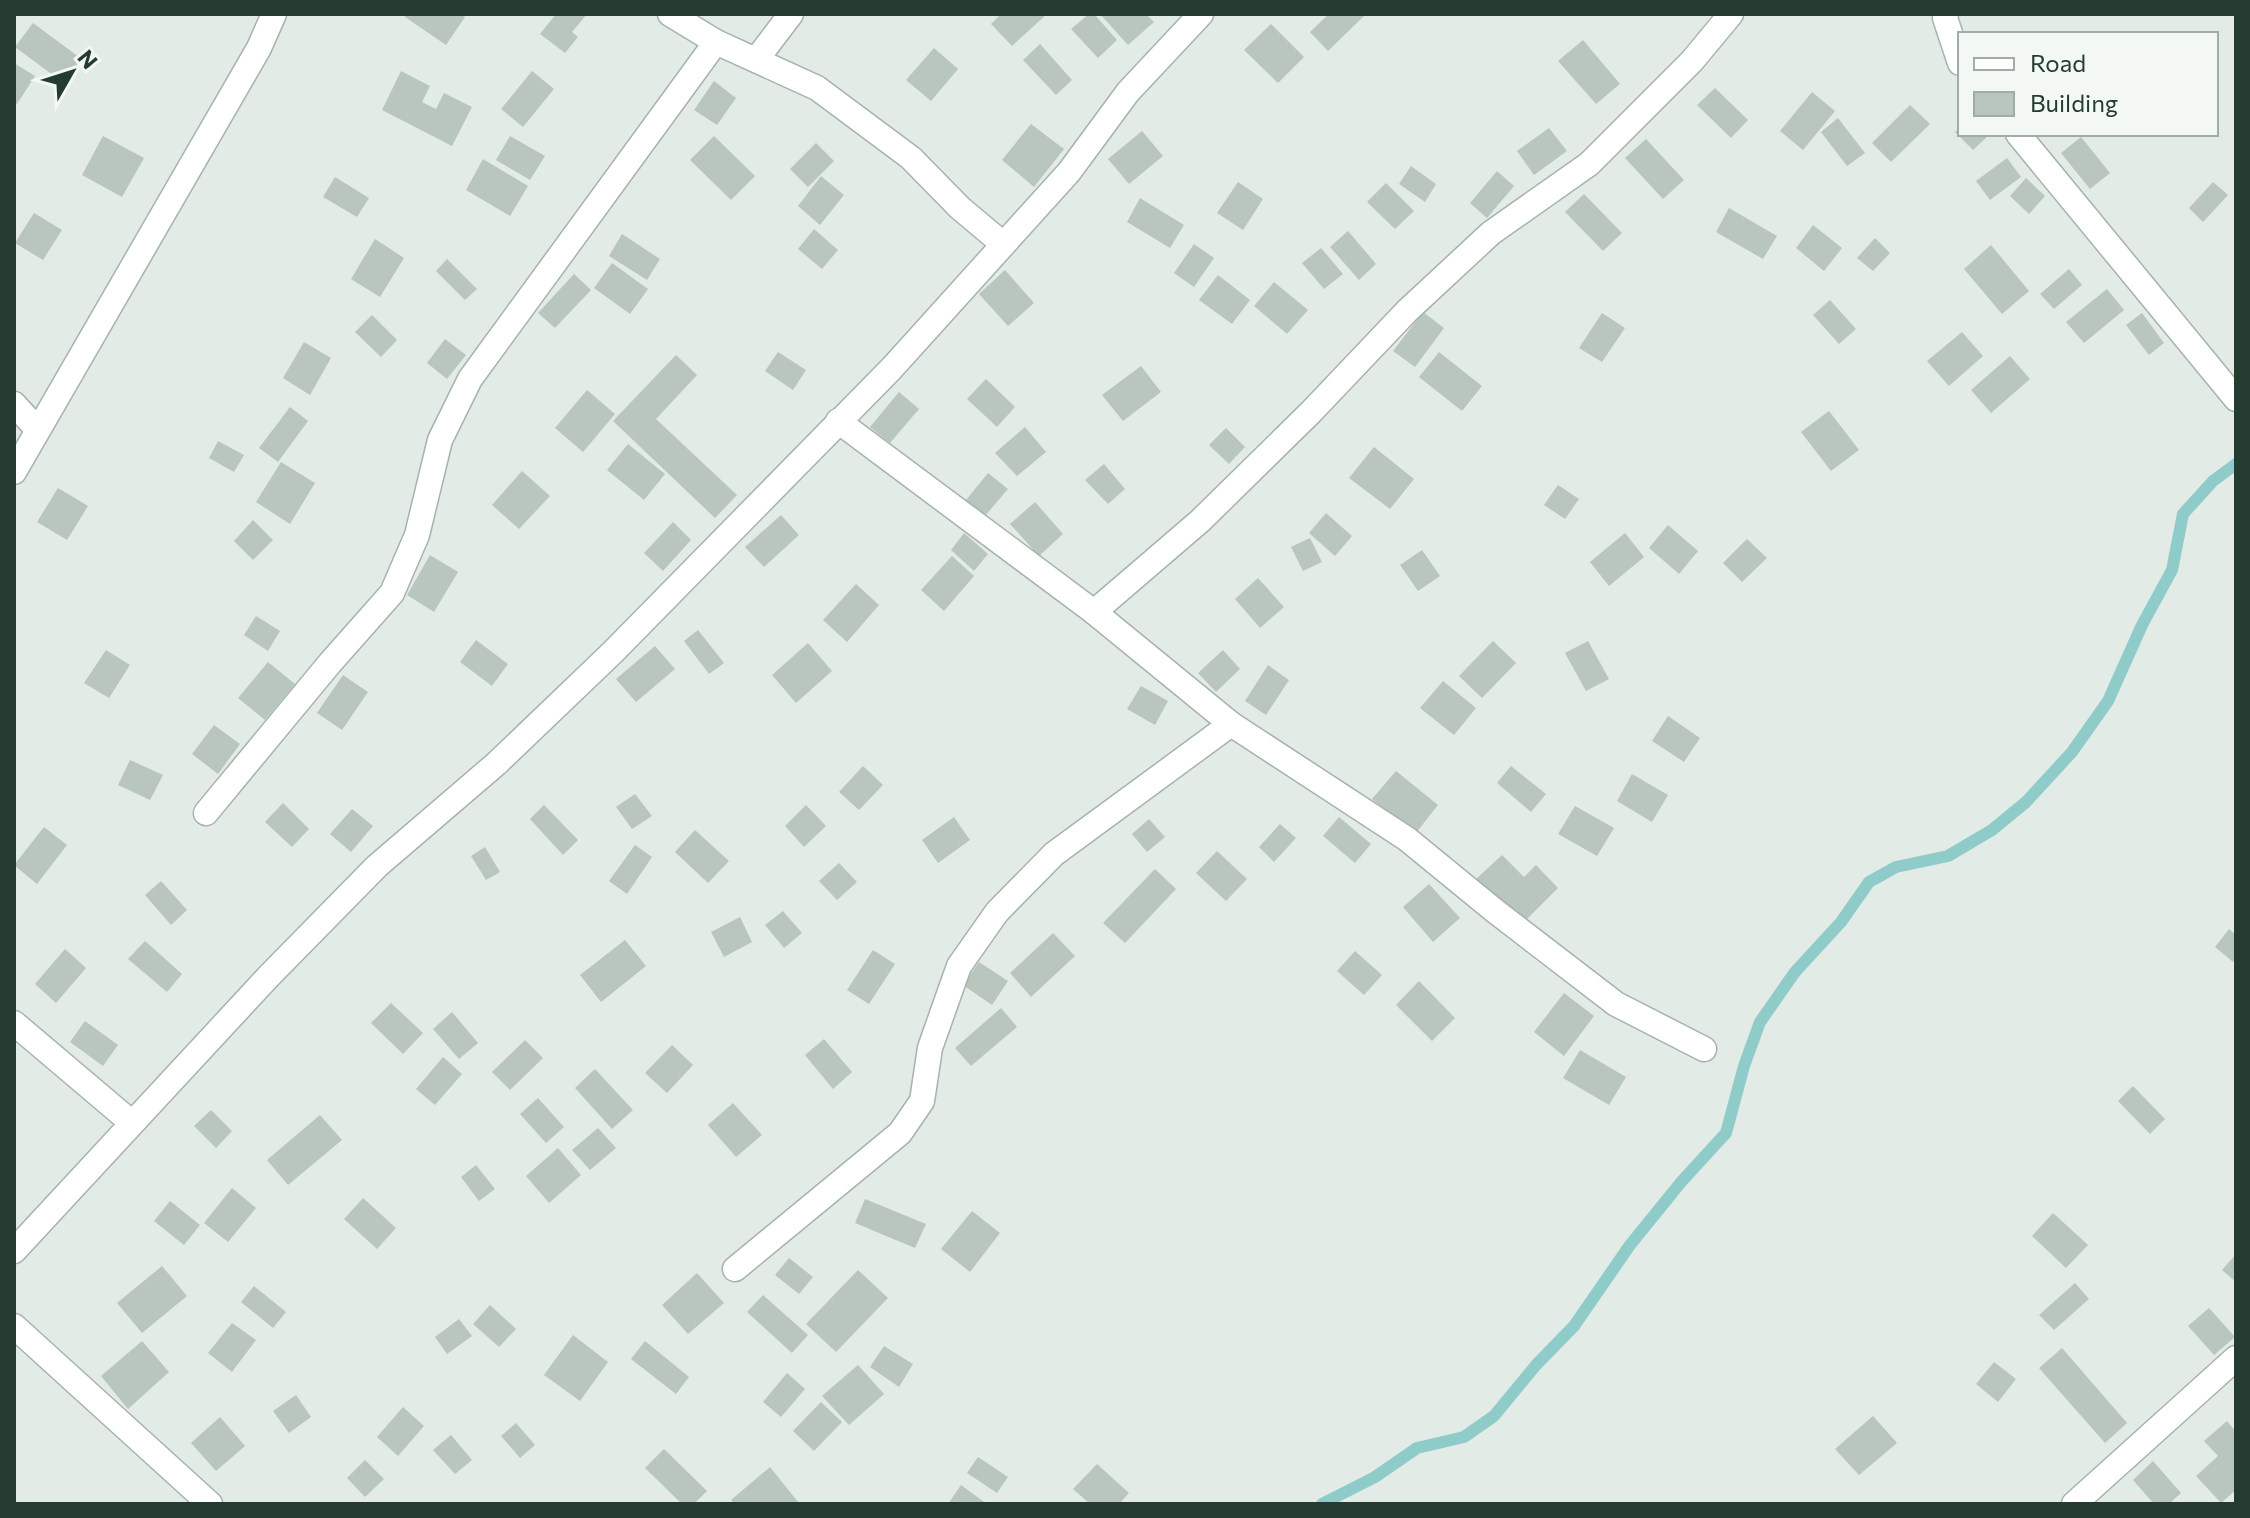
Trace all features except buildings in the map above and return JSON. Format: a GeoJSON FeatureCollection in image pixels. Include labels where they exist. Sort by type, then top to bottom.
{"type":"FeatureCollection","features":[{"type":"Feature","properties":{"kind":"street"},"geometry":{"type":"LineString","coordinates":[[14,472],[259,48],[274,14]]}},
{"type":"Feature","properties":{"kind":"street"},"geometry":{"type":"LineString","coordinates":[[670,14],[716,42],[817,88],[911,158],[960,208],[1003,244]]}},
{"type":"Feature","properties":{"kind":"street"},"geometry":{"type":"LineString","coordinates":[[756,60],[791,14]]}},
{"type":"Feature","properties":{"kind":"street"},"geometry":{"type":"LineString","coordinates":[[14,1251],[268,977],[377,866],[496,764],[613,652],[892,368],[1069,172],[1128,92],[1201,14]]}},
{"type":"Feature","properties":{"kind":"street"},"geometry":{"type":"LineString","coordinates":[[1094,612],[1200,521],[1311,412],[1407,311],[1491,233],[1589,164],[1692,61],[1731,14]]}},
{"type":"Feature","properties":{"kind":"street"},"geometry":{"type":"LineString","coordinates":[[1946,14],[1958,57]]}},
{"type":"Feature","properties":{"kind":"street"},"geometry":{"type":"LineString","coordinates":[[206,813],[392,593],[417,535],[440,440],[470,379],[716,42]]}},
{"type":"Feature","properties":{"kind":"street"},"geometry":{"type":"LineString","coordinates":[[2020,136],[2236,399]]}},
{"type":"Feature","properties":{"kind":"street"},"geometry":{"type":"LineString","coordinates":[[14,404],[37,429]]}},
{"type":"Feature","properties":{"kind":"street"},"geometry":{"type":"LineString","coordinates":[[838,421],[1094,612],[1231,724],[1407,839],[1616,1004],[1704,1049]]}},
{"type":"Feature","properties":{"kind":"street"},"geometry":{"type":"LineString","coordinates":[[735,1269],[900,1133],[922,1101],[930,1048],[959,966],[997,912],[1054,854],[1231,724]]}},
{"type":"Feature","properties":{"kind":"street"},"geometry":{"type":"LineString","coordinates":[[14,1023],[132,1123]]}},
{"type":"Feature","properties":{"kind":"street"},"geometry":{"type":"LineString","coordinates":[[14,1326],[210,1504]]}},
{"type":"Feature","properties":{"kind":"street"},"geometry":{"type":"LineString","coordinates":[[2074,1504],[2236,1358]]}},
{"type":"Feature","properties":{"kind":"waterway"},"geometry":{"type":"LineString","coordinates":[[1322,1504],[1375,1477],[1417,1448],[1464,1437],[1494,1416],[1536,1365],[1574,1326],[1630,1245],[1726,1133],[1744,1066],[1760,1022],[1795,972],[1841,922],[1869,882],[1896,867],[1948,856],[1992,830],[2026,802],[2072,752],[2108,701],[2142,625],[2172,570],[2183,514],[2213,481],[2236,464]]}}]}
